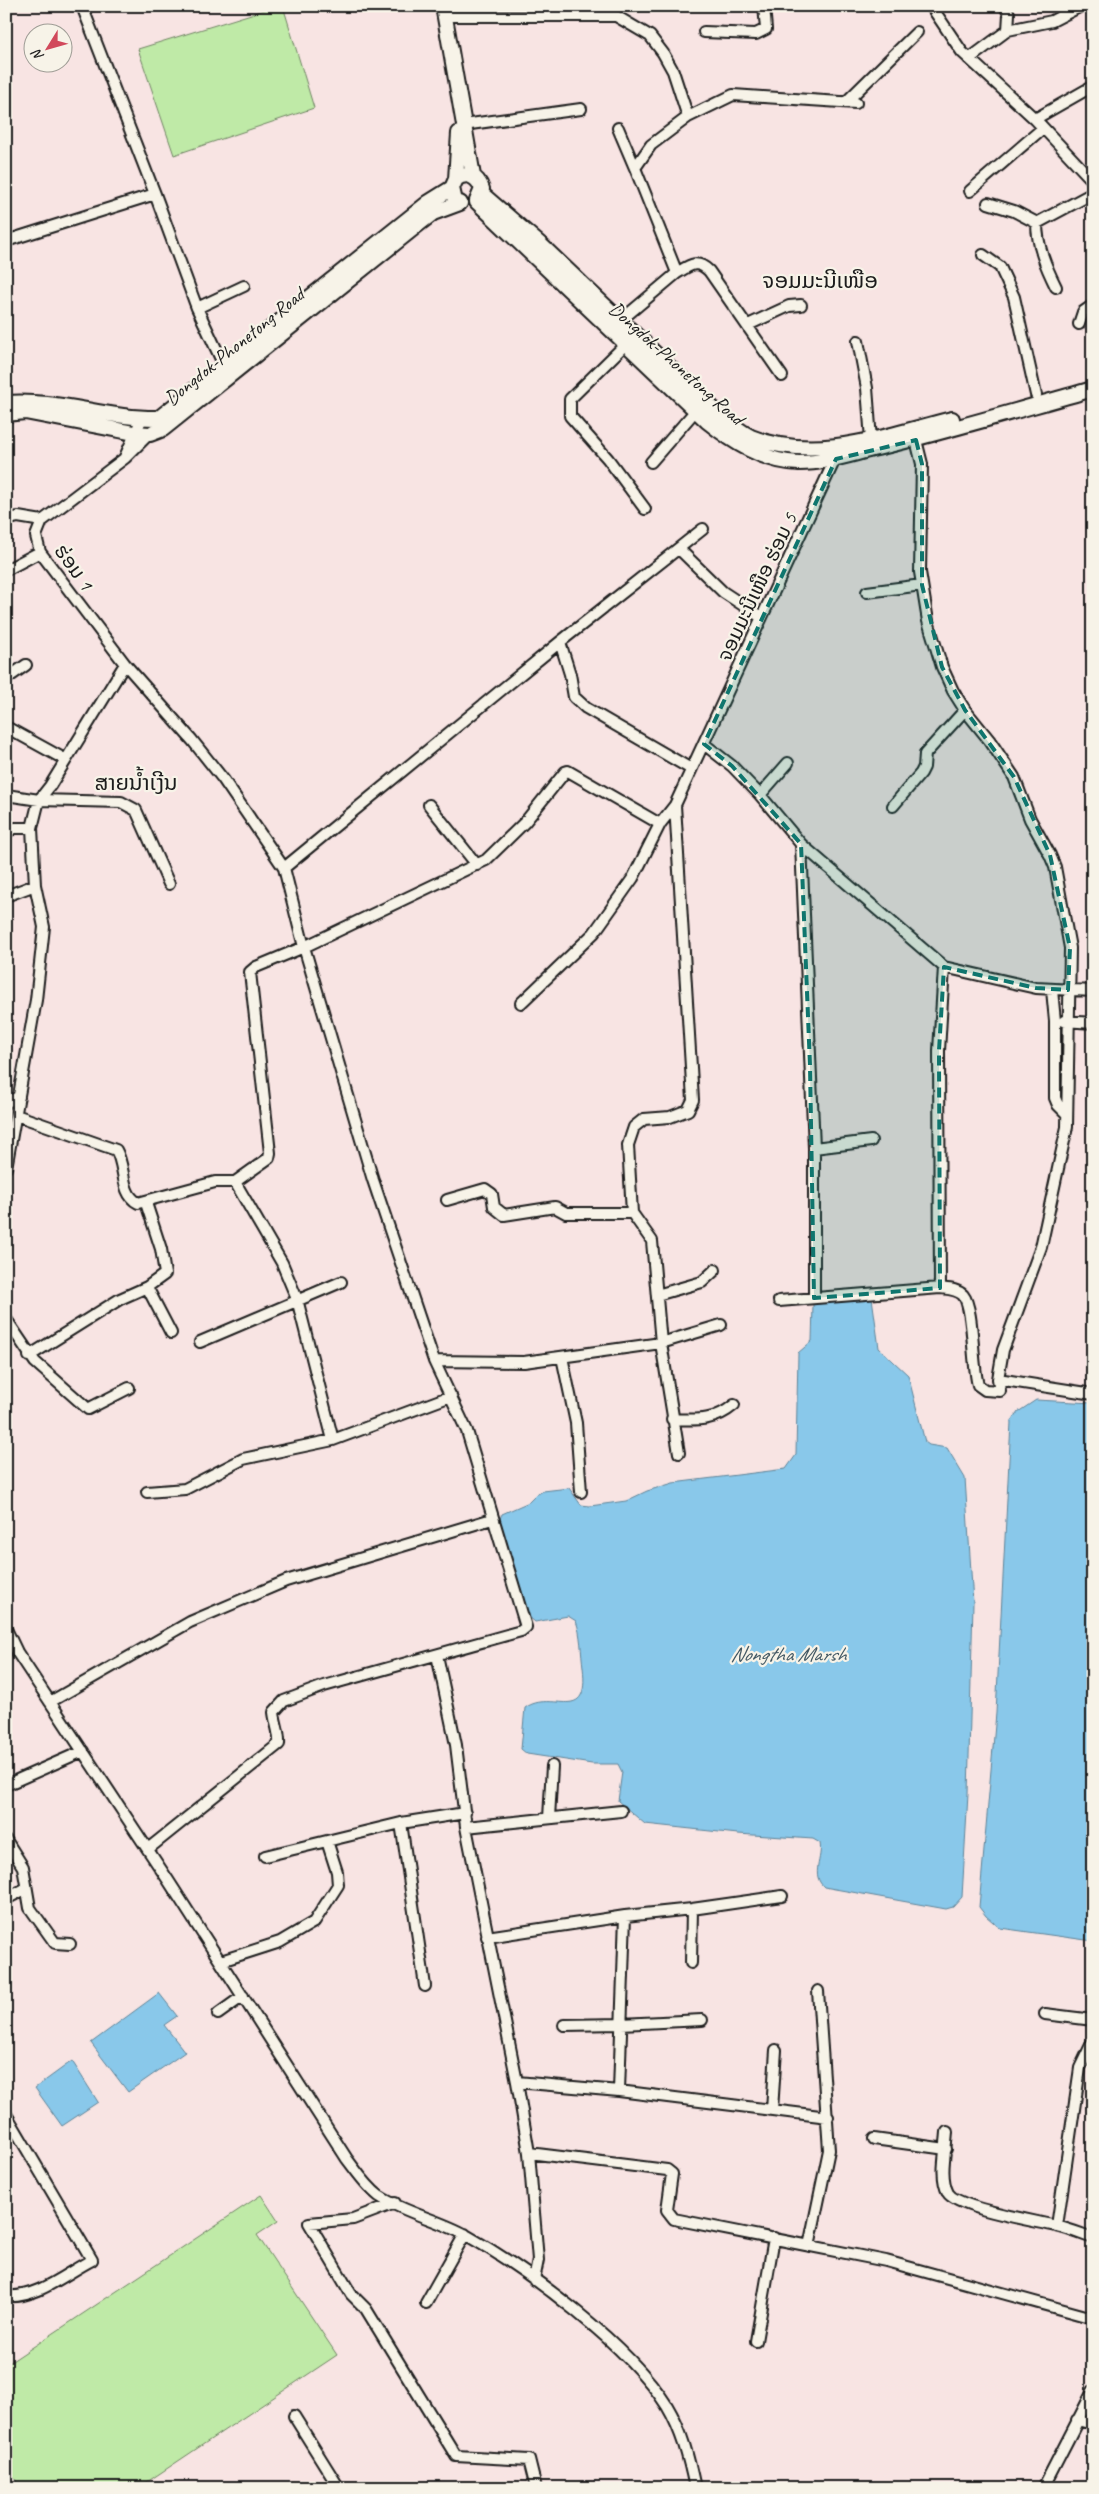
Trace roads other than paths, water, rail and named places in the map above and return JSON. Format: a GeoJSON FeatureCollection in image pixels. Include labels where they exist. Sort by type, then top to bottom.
{"type":"FeatureCollection","features":[{"type":"Feature","properties":{"kind":"main road"},"geometry":{"type":"LineString","coordinates":[[443,11],[473,176]]}},
{"type":"Feature","properties":{"kind":"main road"},"geometry":{"type":"LineString","coordinates":[[460,203],[455,199],[454,184],[462,120]]}},
{"type":"Feature","properties":{"kind":"main road","name":"Dongdok-Phonetong Road"},"geometry":{"type":"LineString","coordinates":[[6,403],[29,401],[142,418],[159,418],[226,371],[433,213],[460,203],[465,205],[479,198],[482,186],[473,176],[466,174],[428,203],[226,371],[163,429],[150,434]]}},
{"type":"Feature","properties":{"kind":"main road","name":"Dongdok-Phonetong Road"},"geometry":{"type":"LineString","coordinates":[[479,198],[541,245],[620,321],[630,340],[696,410],[727,437],[764,456],[799,463],[836,459],[1036,395],[1093,380]]}},
{"type":"Feature","properties":{"kind":"main road","name":"Dongdok-Phonetong Road"},"geometry":{"type":"LineString","coordinates":[[479,198],[630,340],[725,420],[749,436],[791,447],[815,449],[915,434],[1093,388]]}},
{"type":"Feature","properties":{"kind":"main road"},"geometry":{"type":"LineString","coordinates":[[6,414],[25,412],[134,433],[150,434]]}},
{"type":"Feature","properties":{"kind":"street"},"geometry":{"type":"LineString","coordinates":[[82,6],[197,308],[226,371]]}},
{"type":"Feature","properties":{"kind":"street"},"geometry":{"type":"LineString","coordinates":[[704,32],[756,34],[766,29],[764,6]]}},
{"type":"Feature","properties":{"kind":"street"},"geometry":{"type":"LineString","coordinates":[[931,6],[962,52],[1035,119],[1093,181]]}},
{"type":"Feature","properties":{"kind":"street"},"geometry":{"type":"LineString","coordinates":[[1005,6],[1009,14],[1008,30]]}},
{"type":"Feature","properties":{"kind":"street"},"geometry":{"type":"LineString","coordinates":[[969,58],[1008,30],[1052,21],[1082,6]]}},
{"type":"Feature","properties":{"kind":"street"},"geometry":{"type":"LineString","coordinates":[[443,11],[616,16],[650,36],[663,53],[673,71],[688,116]]}},
{"type":"Feature","properties":{"kind":"street"},"geometry":{"type":"LineString","coordinates":[[635,168],[652,145],[688,116],[733,95],[851,103],[917,32]]}},
{"type":"Feature","properties":{"kind":"street"},"geometry":{"type":"LineString","coordinates":[[1035,119],[1093,86]]}},
{"type":"Feature","properties":{"kind":"street"},"geometry":{"type":"LineString","coordinates":[[462,120],[581,109]]}},
{"type":"Feature","properties":{"kind":"street"},"geometry":{"type":"LineString","coordinates":[[618,128],[677,273]]}},
{"type":"Feature","properties":{"kind":"street"},"geometry":{"type":"LineString","coordinates":[[970,191],[1043,128]]}},
{"type":"Feature","properties":{"kind":"street"},"geometry":{"type":"LineString","coordinates":[[1037,223],[1093,193]]}},
{"type":"Feature","properties":{"kind":"street"},"geometry":{"type":"LineString","coordinates":[[6,241],[155,194]]}},
{"type":"Feature","properties":{"kind":"street"},"geometry":{"type":"LineString","coordinates":[[988,203],[1014,211],[1037,223]]}},
{"type":"Feature","properties":{"kind":"street"},"geometry":{"type":"LineString","coordinates":[[1037,223],[1038,236],[1044,258],[1056,287]]}},
{"type":"Feature","properties":{"kind":"street"},"geometry":{"type":"LineString","coordinates":[[984,255],[1000,267],[1014,296],[1036,395]]}},
{"type":"Feature","properties":{"kind":"street"},"geometry":{"type":"LineString","coordinates":[[620,321],[677,273],[691,264],[702,264],[748,325],[782,376]]}},
{"type":"Feature","properties":{"kind":"street"},"geometry":{"type":"LineString","coordinates":[[197,308],[244,286]]}},
{"type":"Feature","properties":{"kind":"street"},"geometry":{"type":"LineString","coordinates":[[748,325],[789,306],[801,305]]}},
{"type":"Feature","properties":{"kind":"street"},"geometry":{"type":"LineString","coordinates":[[1079,324],[1083,312],[1093,305]]}},
{"type":"Feature","properties":{"kind":"street"},"geometry":{"type":"LineString","coordinates":[[630,340],[570,399],[570,416],[608,460],[645,509]]}},
{"type":"Feature","properties":{"kind":"street"},"geometry":{"type":"LineString","coordinates":[[858,342],[867,388],[871,440]]}},
{"type":"Feature","properties":{"kind":"street"},"geometry":{"type":"LineString","coordinates":[[651,462],[696,410]]}},
{"type":"Feature","properties":{"kind":"street"},"geometry":{"type":"LineString","coordinates":[[125,458],[142,418]]}},
{"type":"Feature","properties":{"kind":"street"},"geometry":{"type":"LineString","coordinates":[[6,520],[18,517],[42,521],[125,458],[150,434],[159,418]]}},
{"type":"Feature","properties":{"kind":"street"},"geometry":{"type":"LineString","coordinates":[[779,1301],[940,1288],[955,1290],[962,1294],[966,1300],[970,1317],[974,1371],[978,1385],[985,1390],[1000,1391],[998,1379],[1003,1350],[1040,1247],[1066,1136],[1070,1021],[1068,990],[1070,948],[1055,867],[1030,819],[1014,777],[990,740],[965,710],[942,667],[928,621],[922,585],[922,464],[915,434]]}},
{"type":"Feature","properties":{"kind":"street","name":"ຈອມມະນີເໜືອ ຮ່ອມ 5"},"geometry":{"type":"LineString","coordinates":[[675,805],[841,445]]}},
{"type":"Feature","properties":{"kind":"street","name":"ຮ່ອມ 1"},"geometry":{"type":"LineString","coordinates":[[42,521],[36,536],[40,552],[125,664],[224,779],[284,868],[304,947],[373,1180],[434,1361],[466,1431],[526,1628],[436,1655]]}},
{"type":"Feature","properties":{"kind":"street"},"geometry":{"type":"LineString","coordinates":[[284,868],[560,642],[703,529]]}},
{"type":"Feature","properties":{"kind":"street"},"geometry":{"type":"LineString","coordinates":[[679,549],[723,592],[761,617]]}},
{"type":"Feature","properties":{"kind":"street"},"geometry":{"type":"LineString","coordinates":[[6,570],[40,552]]}},
{"type":"Feature","properties":{"kind":"street"},"geometry":{"type":"LineString","coordinates":[[867,592],[922,585]]}},
{"type":"Feature","properties":{"kind":"street"},"geometry":{"type":"LineString","coordinates":[[560,642],[570,674],[574,698],[586,708],[691,769]]}},
{"type":"Feature","properties":{"kind":"street"},"geometry":{"type":"LineString","coordinates":[[6,1168],[36,1000],[44,927],[35,884],[32,828],[39,800],[125,664]]}},
{"type":"Feature","properties":{"kind":"street"},"geometry":{"type":"LineString","coordinates":[[6,679],[26,665]]}},
{"type":"Feature","properties":{"kind":"street"},"geometry":{"type":"LineString","coordinates":[[894,806],[921,773],[924,767],[925,754],[965,710]]}},
{"type":"Feature","properties":{"kind":"street"},"geometry":{"type":"LineString","coordinates":[[6,727],[66,760]]}},
{"type":"Feature","properties":{"kind":"street"},"geometry":{"type":"LineString","coordinates":[[704,744],[732,766],[760,795],[801,844],[944,967],[1036,988],[1093,991]]}},
{"type":"Feature","properties":{"kind":"street"},"geometry":{"type":"LineString","coordinates":[[760,795],[788,763]]}},
{"type":"Feature","properties":{"kind":"street"},"geometry":{"type":"LineString","coordinates":[[16,1115],[116,1150],[120,1157],[131,1199],[138,1203],[146,1203],[215,1182],[234,1182],[269,1158],[270,1153],[250,972],[256,967],[304,947],[477,866],[486,860],[525,822],[564,772],[568,771],[660,824]]}},
{"type":"Feature","properties":{"kind":"street"},"geometry":{"type":"LineString","coordinates":[[6,795],[39,800],[121,802],[136,810],[169,884]]}},
{"type":"Feature","properties":{"kind":"street"},"geometry":{"type":"LineString","coordinates":[[521,1003],[594,933],[632,878],[660,824],[675,805]]}},
{"type":"Feature","properties":{"kind":"street"},"geometry":{"type":"LineString","coordinates":[[675,805],[693,1100],[688,1110],[670,1117],[644,1119],[634,1127],[628,1145],[632,1213],[652,1241],[661,1342],[679,1453]]}},
{"type":"Feature","properties":{"kind":"street"},"geometry":{"type":"LineString","coordinates":[[429,806],[477,866]]}},
{"type":"Feature","properties":{"kind":"street"},"geometry":{"type":"LineString","coordinates":[[6,832],[15,828],[32,828]]}},
{"type":"Feature","properties":{"kind":"street"},"geometry":{"type":"LineString","coordinates":[[801,844],[814,1148],[814,1298]]}},
{"type":"Feature","properties":{"kind":"street"},"geometry":{"type":"LineString","coordinates":[[6,896],[35,884]]}},
{"type":"Feature","properties":{"kind":"street"},"geometry":{"type":"LineString","coordinates":[[940,1288],[939,1051],[944,967]]}},
{"type":"Feature","properties":{"kind":"street"},"geometry":{"type":"LineString","coordinates":[[1052,990],[1055,1020],[1055,1098],[1058,1105],[1066,1113]]}},
{"type":"Feature","properties":{"kind":"street"},"geometry":{"type":"LineString","coordinates":[[1055,1020],[1093,1023]]}},
{"type":"Feature","properties":{"kind":"street"},"geometry":{"type":"LineString","coordinates":[[6,1102],[19,1097]]}},
{"type":"Feature","properties":{"kind":"street"},"geometry":{"type":"LineString","coordinates":[[814,1148],[871,1141]]}},
{"type":"Feature","properties":{"kind":"street"},"geometry":{"type":"LineString","coordinates":[[234,1182],[279,1258],[297,1299],[333,1440]]}},
{"type":"Feature","properties":{"kind":"street"},"geometry":{"type":"LineString","coordinates":[[447,1200],[485,1189],[492,1194],[494,1207],[504,1215],[555,1207],[566,1213],[632,1213]]}},
{"type":"Feature","properties":{"kind":"street"},"geometry":{"type":"LineString","coordinates":[[29,1356],[120,1299],[147,1287],[165,1274],[161,1248],[146,1203]]}},
{"type":"Feature","properties":{"kind":"street"},"geometry":{"type":"LineString","coordinates":[[657,1296],[702,1282],[714,1270]]}},
{"type":"Feature","properties":{"kind":"street"},"geometry":{"type":"LineString","coordinates":[[200,1342],[297,1299],[341,1282]]}},
{"type":"Feature","properties":{"kind":"street"},"geometry":{"type":"LineString","coordinates":[[147,1287],[171,1333]]}},
{"type":"Feature","properties":{"kind":"street"},"geometry":{"type":"LineString","coordinates":[[6,1319],[29,1356],[88,1409],[129,1388]]}},
{"type":"Feature","properties":{"kind":"street"},"geometry":{"type":"LineString","coordinates":[[434,1361],[524,1362],[661,1342],[721,1324]]}},
{"type":"Feature","properties":{"kind":"street"},"geometry":{"type":"LineString","coordinates":[[562,1357],[576,1423],[581,1492]]}},
{"type":"Feature","properties":{"kind":"street"},"geometry":{"type":"LineString","coordinates":[[998,1379],[1093,1394]]}},
{"type":"Feature","properties":{"kind":"street"},"geometry":{"type":"LineString","coordinates":[[147,1492],[184,1488],[244,1459],[333,1440],[451,1396]]}},
{"type":"Feature","properties":{"kind":"street"},"geometry":{"type":"LineString","coordinates":[[672,1419],[705,1420],[715,1418],[734,1404]]}},
{"type":"Feature","properties":{"kind":"street"},"geometry":{"type":"LineString","coordinates":[[50,1702],[190,1622],[286,1582],[492,1519]]}},
{"type":"Feature","properties":{"kind":"street"},"geometry":{"type":"LineString","coordinates":[[6,1629],[17,1652],[148,1849],[347,2159],[368,2186],[380,2196],[465,2234],[534,2280],[608,2339],[636,2366],[667,2406],[685,2443],[695,2488]]}},
{"type":"Feature","properties":{"kind":"street"},"geometry":{"type":"LineString","coordinates":[[148,1849],[279,1744],[280,1736],[274,1722],[274,1712],[284,1701],[324,1686],[436,1655],[456,1745],[466,1826],[517,2082],[529,2153],[538,2260],[534,2280]]}},
{"type":"Feature","properties":{"kind":"street"},"geometry":{"type":"LineString","coordinates":[[6,1785],[83,1751]]}},
{"type":"Feature","properties":{"kind":"street"},"geometry":{"type":"LineString","coordinates":[[549,1818],[552,1766]]}},
{"type":"Feature","properties":{"kind":"street"},"geometry":{"type":"LineString","coordinates":[[466,1826],[621,1811]]}},
{"type":"Feature","properties":{"kind":"street"},"geometry":{"type":"LineString","coordinates":[[265,1856],[401,1823],[464,1814]]}},
{"type":"Feature","properties":{"kind":"street"},"geometry":{"type":"LineString","coordinates":[[401,1823],[425,1986]]}},
{"type":"Feature","properties":{"kind":"street"},"geometry":{"type":"LineString","coordinates":[[6,1840],[22,1867],[30,1908],[55,1943],[70,1944]]}},
{"type":"Feature","properties":{"kind":"street"},"geometry":{"type":"LineString","coordinates":[[220,1961],[280,1942],[314,1922],[338,1885],[337,1872],[327,1841]]}},
{"type":"Feature","properties":{"kind":"street"},"geometry":{"type":"LineString","coordinates":[[6,1899],[25,1889]]}},
{"type":"Feature","properties":{"kind":"street"},"geometry":{"type":"LineString","coordinates":[[487,1937],[625,1916],[692,1909],[782,1896]]}},
{"type":"Feature","properties":{"kind":"street"},"geometry":{"type":"LineString","coordinates":[[691,1964],[692,1909]]}},
{"type":"Feature","properties":{"kind":"street"},"geometry":{"type":"LineString","coordinates":[[619,2091],[625,1916]]}},
{"type":"Feature","properties":{"kind":"street"},"geometry":{"type":"LineString","coordinates":[[809,2246],[829,2150],[818,1991]]}},
{"type":"Feature","properties":{"kind":"street"},"geometry":{"type":"LineString","coordinates":[[218,2014],[242,1996]]}},
{"type":"Feature","properties":{"kind":"street"},"geometry":{"type":"LineString","coordinates":[[1045,2014],[1093,2020]]}},
{"type":"Feature","properties":{"kind":"street"},"geometry":{"type":"LineString","coordinates":[[564,2024],[621,2024],[702,2020]]}},
{"type":"Feature","properties":{"kind":"street"},"geometry":{"type":"LineString","coordinates":[[1057,2226],[1080,2068],[1093,2041]]}},
{"type":"Feature","properties":{"kind":"street"},"geometry":{"type":"LineString","coordinates":[[772,2110],[776,2050]]}},
{"type":"Feature","properties":{"kind":"street"},"geometry":{"type":"LineString","coordinates":[[517,2082],[619,2091],[828,2116]]}},
{"type":"Feature","properties":{"kind":"street"},"geometry":{"type":"LineString","coordinates":[[6,2114],[92,2260],[37,2290],[15,2297],[6,2296]]}},
{"type":"Feature","properties":{"kind":"street"},"geometry":{"type":"LineString","coordinates":[[947,2132],[944,2178],[948,2192],[953,2199],[971,2206],[1057,2226],[1093,2238]]}},
{"type":"Feature","properties":{"kind":"street"},"geometry":{"type":"LineString","coordinates":[[874,2139],[946,2149]]}},
{"type":"Feature","properties":{"kind":"street"},"geometry":{"type":"LineString","coordinates":[[529,2153],[667,2170],[672,2174],[667,2210],[674,2219],[886,2261],[1093,2318]]}},
{"type":"Feature","properties":{"kind":"street"},"geometry":{"type":"LineString","coordinates":[[395,2203],[354,2219],[310,2223],[351,2294],[366,2309],[456,2456],[529,2460],[536,2488]]}},
{"type":"Feature","properties":{"kind":"street"},"geometry":{"type":"LineString","coordinates":[[426,2303],[465,2234]]}},
{"type":"Feature","properties":{"kind":"street"},"geometry":{"type":"LineString","coordinates":[[756,2341],[774,2238]]}},
{"type":"Feature","properties":{"kind":"street"},"geometry":{"type":"LineString","coordinates":[[1043,2488],[1093,2392]]}},
{"type":"Feature","properties":{"kind":"street"},"geometry":{"type":"LineString","coordinates":[[294,2416],[338,2488]]}},
{"type":"Feature","properties":{"kind":"street"},"geometry":{"type":"LineString","coordinates":[[1077,2420],[1093,2424]]}},
{"type":"Feature","properties":{"kind":"water","name":"Nongtha Marsh"},"geometry":{"type":"Polygon","coordinates":[[[872,1298],[879,1348],[908,1375],[925,1442],[929,1445],[947,1448],[965,1478],[973,1603],[968,1794],[962,1897],[953,1907],[946,1909],[824,1887],[820,1882],[817,1872],[820,1843],[813,1839],[738,1834],[645,1824],[618,1801],[622,1772],[618,1764],[592,1764],[527,1754],[521,1749],[525,1708],[536,1703],[575,1701],[581,1696],[584,1685],[583,1667],[580,1637],[576,1621],[568,1616],[535,1622],[529,1617],[499,1521],[502,1514],[529,1502],[543,1491],[569,1488],[581,1505],[590,1506],[626,1501],[647,1491],[673,1483],[786,1469],[796,1455],[798,1353],[812,1341],[813,1305],[817,1302],[872,1298]]]}},
{"type":"Feature","properties":{"kind":"water"},"geometry":{"type":"Polygon","coordinates":[[[1036,1400],[1093,1403],[1093,1941],[1000,1928],[979,1907],[996,1713],[1011,1422],[1018,1412],[1036,1400]]]}},
{"type":"Feature","properties":{"kind":"water"},"geometry":{"type":"Polygon","coordinates":[[[159,1993],[177,2016],[164,2025],[185,2052],[128,2092],[91,2043],[159,1993]]]}},
{"type":"Feature","properties":{"kind":"water"},"geometry":{"type":"Polygon","coordinates":[[[72,2061],[98,2102],[62,2126],[35,2088],[72,2061]]]}},
{"type":"Feature","properties":{"kind":"district","name":"ຈອມມະນີເໜືອ"},"geometry":{"type":"Point","coordinates":[820,280]}},
{"type":"Feature","properties":{"kind":"district","name":"ສາຍນ້ຳເງີນ"},"geometry":{"type":"Point","coordinates":[136,782]}}]}
